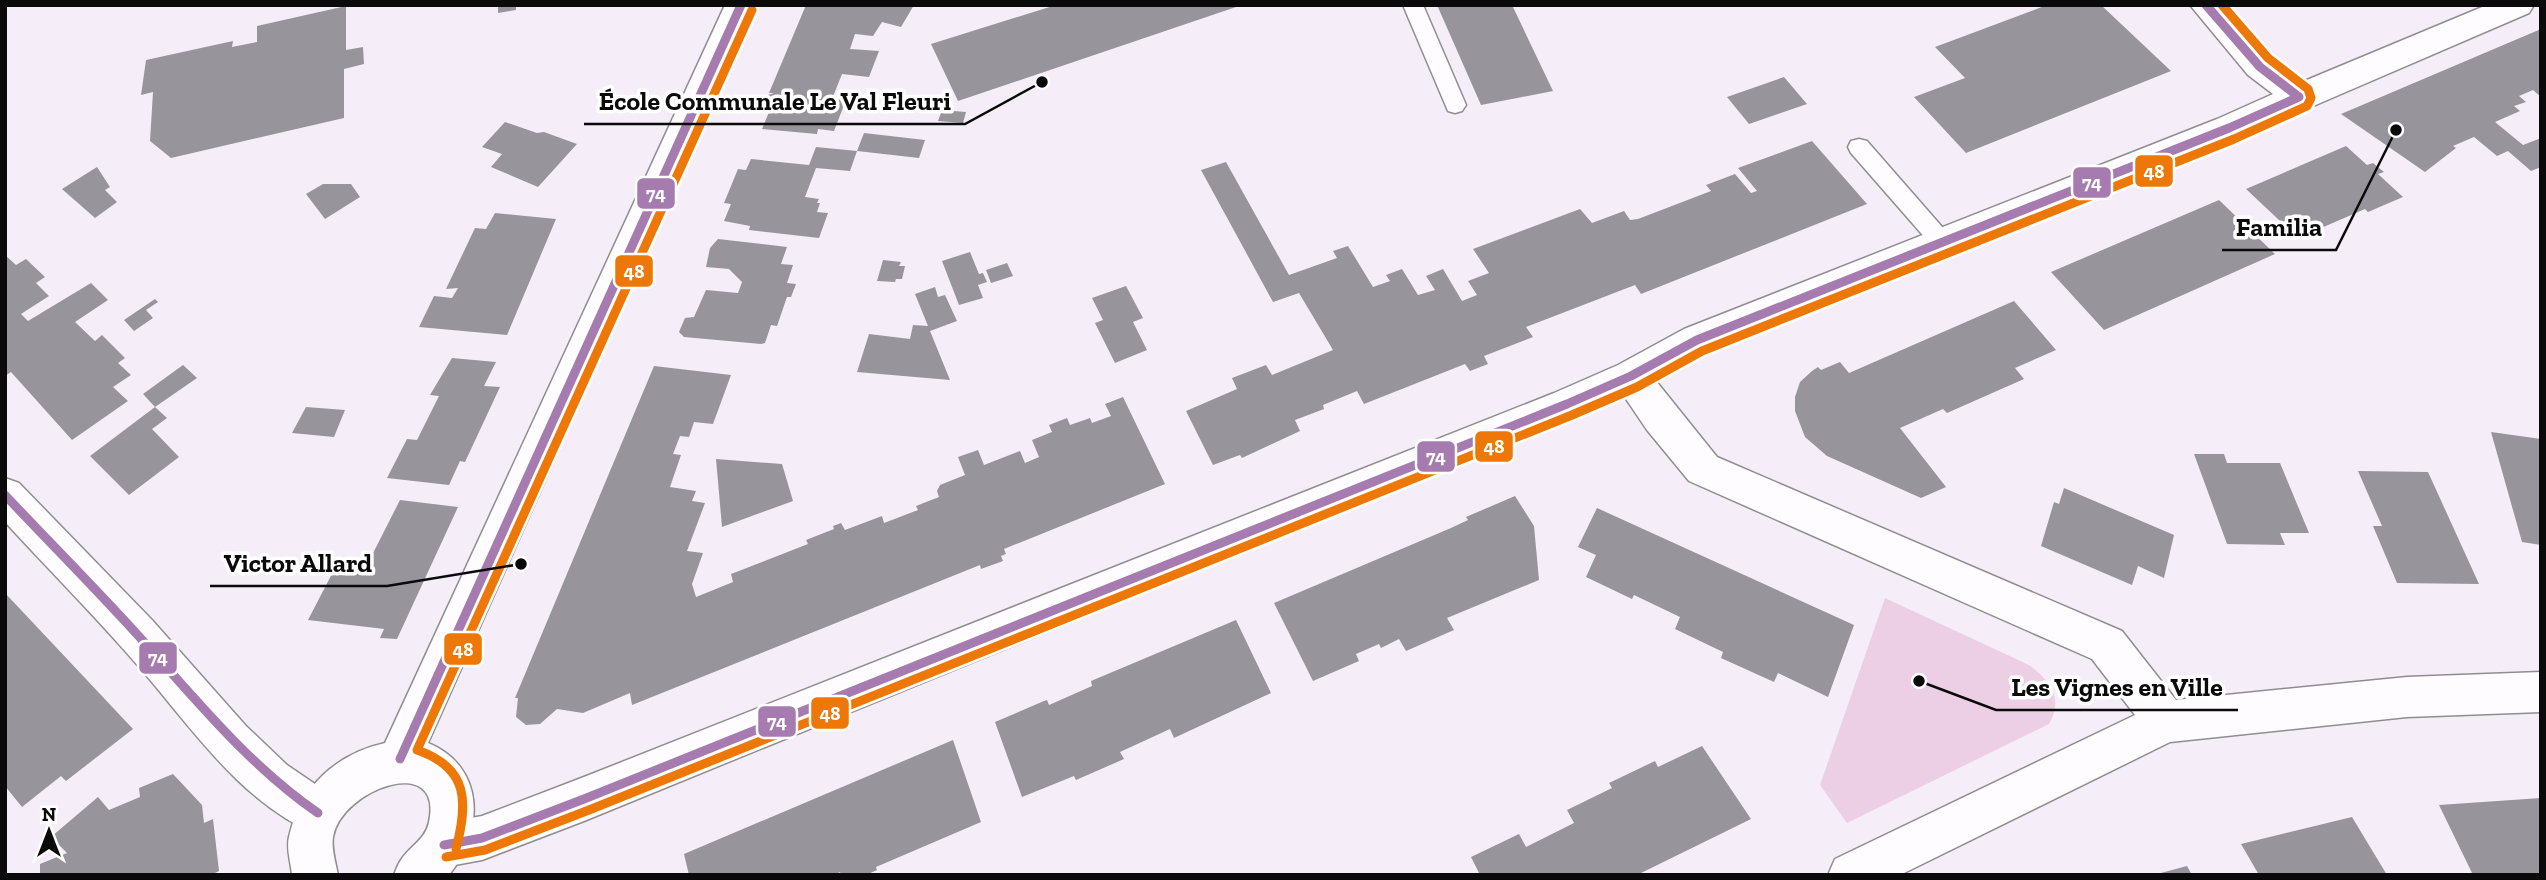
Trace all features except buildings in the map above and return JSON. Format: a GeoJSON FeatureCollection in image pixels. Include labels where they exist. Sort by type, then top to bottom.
{"type":"FeatureCollection","features":[{"type":"Feature","properties":{"kind":"street"},"geometry":{"type":"LineString","coordinates":[[400,759],[741,5]]}},
{"type":"Feature","properties":{"kind":"street"},"geometry":{"type":"LineString","coordinates":[[2206,5],[2260,67],[2299,97]]}},
{"type":"Feature","properties":{"kind":"street"},"geometry":{"type":"LineString","coordinates":[[430,860],[1631,376],[1697,340],[2229,128],[2518,5]]}},
{"type":"Feature","properties":{"kind":"street"},"geometry":{"type":"LineString","coordinates":[[1631,376],[1660,418],[1703,469],[2106,645],[2166,722]]}},
{"type":"Feature","properties":{"kind":"street"},"geometry":{"type":"LineString","coordinates":[[5,495],[140,637],[262,772],[294,799],[318,813]]}},
{"type":"Feature","properties":{"kind":"street"},"geometry":{"type":"LineString","coordinates":[[1851,875],[2166,722],[2407,697],[2541,692]]}},
{"type":"Feature","properties":{"kind":"street"},"geometry":{"type":"LineString","coordinates":[[315,875],[308,858],[310,836],[318,813],[334,792],[354,775],[377,764],[400,759],[420,761],[437,770],[448,783],[453,801],[452,822],[430,860]]}},
{"type":"Feature","properties":{"kind":"lane"},"geometry":{"type":"LineString","coordinates":[[1413,5],[1455,104]]}},
{"type":"Feature","properties":{"kind":"lane"},"geometry":{"type":"LineString","coordinates":[[1859,147],[1942,242]]}},
{"type":"Feature","properties":{"kind":"shaded area"},"geometry":{"type":"Polygon","coordinates":[[[1885,598],[2029,665],[2049,684],[2055,698],[2055,706],[2049,724],[1847,823],[1820,785],[1885,598]]]}},
{"type":"Feature","properties":{"kind":"transit line","name":"74"},"geometry":{"type":"LineString","coordinates":[[400,759],[741,5]]}},
{"type":"Feature","properties":{"kind":"transit line","name":"74"},"geometry":{"type":"LineString","coordinates":[[444,845],[482,838],[584,799],[1567,404],[1631,376],[1697,340],[2229,128],[2299,97],[2260,67],[2206,5]]}},
{"type":"Feature","properties":{"kind":"transit line","name":"48"},"geometry":{"type":"LineString","coordinates":[[446,857],[485,850],[589,810],[1572,415],[1637,387],[1702,351],[2234,139],[2307,106],[2311,98],[2308,89],[2268,58],[2222,5]]}},
{"type":"Feature","properties":{"kind":"transit line","name":"48"},"geometry":{"type":"LineString","coordinates":[[456,849],[463,802],[456,775],[447,764],[417,750],[752,10]]}},
{"type":"Feature","properties":{"kind":"transit line","name":"74"},"geometry":{"type":"LineString","coordinates":[[5,495],[118,614],[231,740],[272,779],[318,813]]}},
{"type":"Feature","properties":{"kind":"place","name":"École Communale Le Val Fleuri"},"geometry":{"type":"Point","coordinates":[1042,82]}},
{"type":"Feature","properties":{"kind":"place","name":"Familia"},"geometry":{"type":"Point","coordinates":[2396,130]}},
{"type":"Feature","properties":{"kind":"place","name":"Victor Allard"},"geometry":{"type":"Point","coordinates":[521,564]}},
{"type":"Feature","properties":{"kind":"place","name":"Les Vignes en Ville"},"geometry":{"type":"Point","coordinates":[1919,681]}}]}
